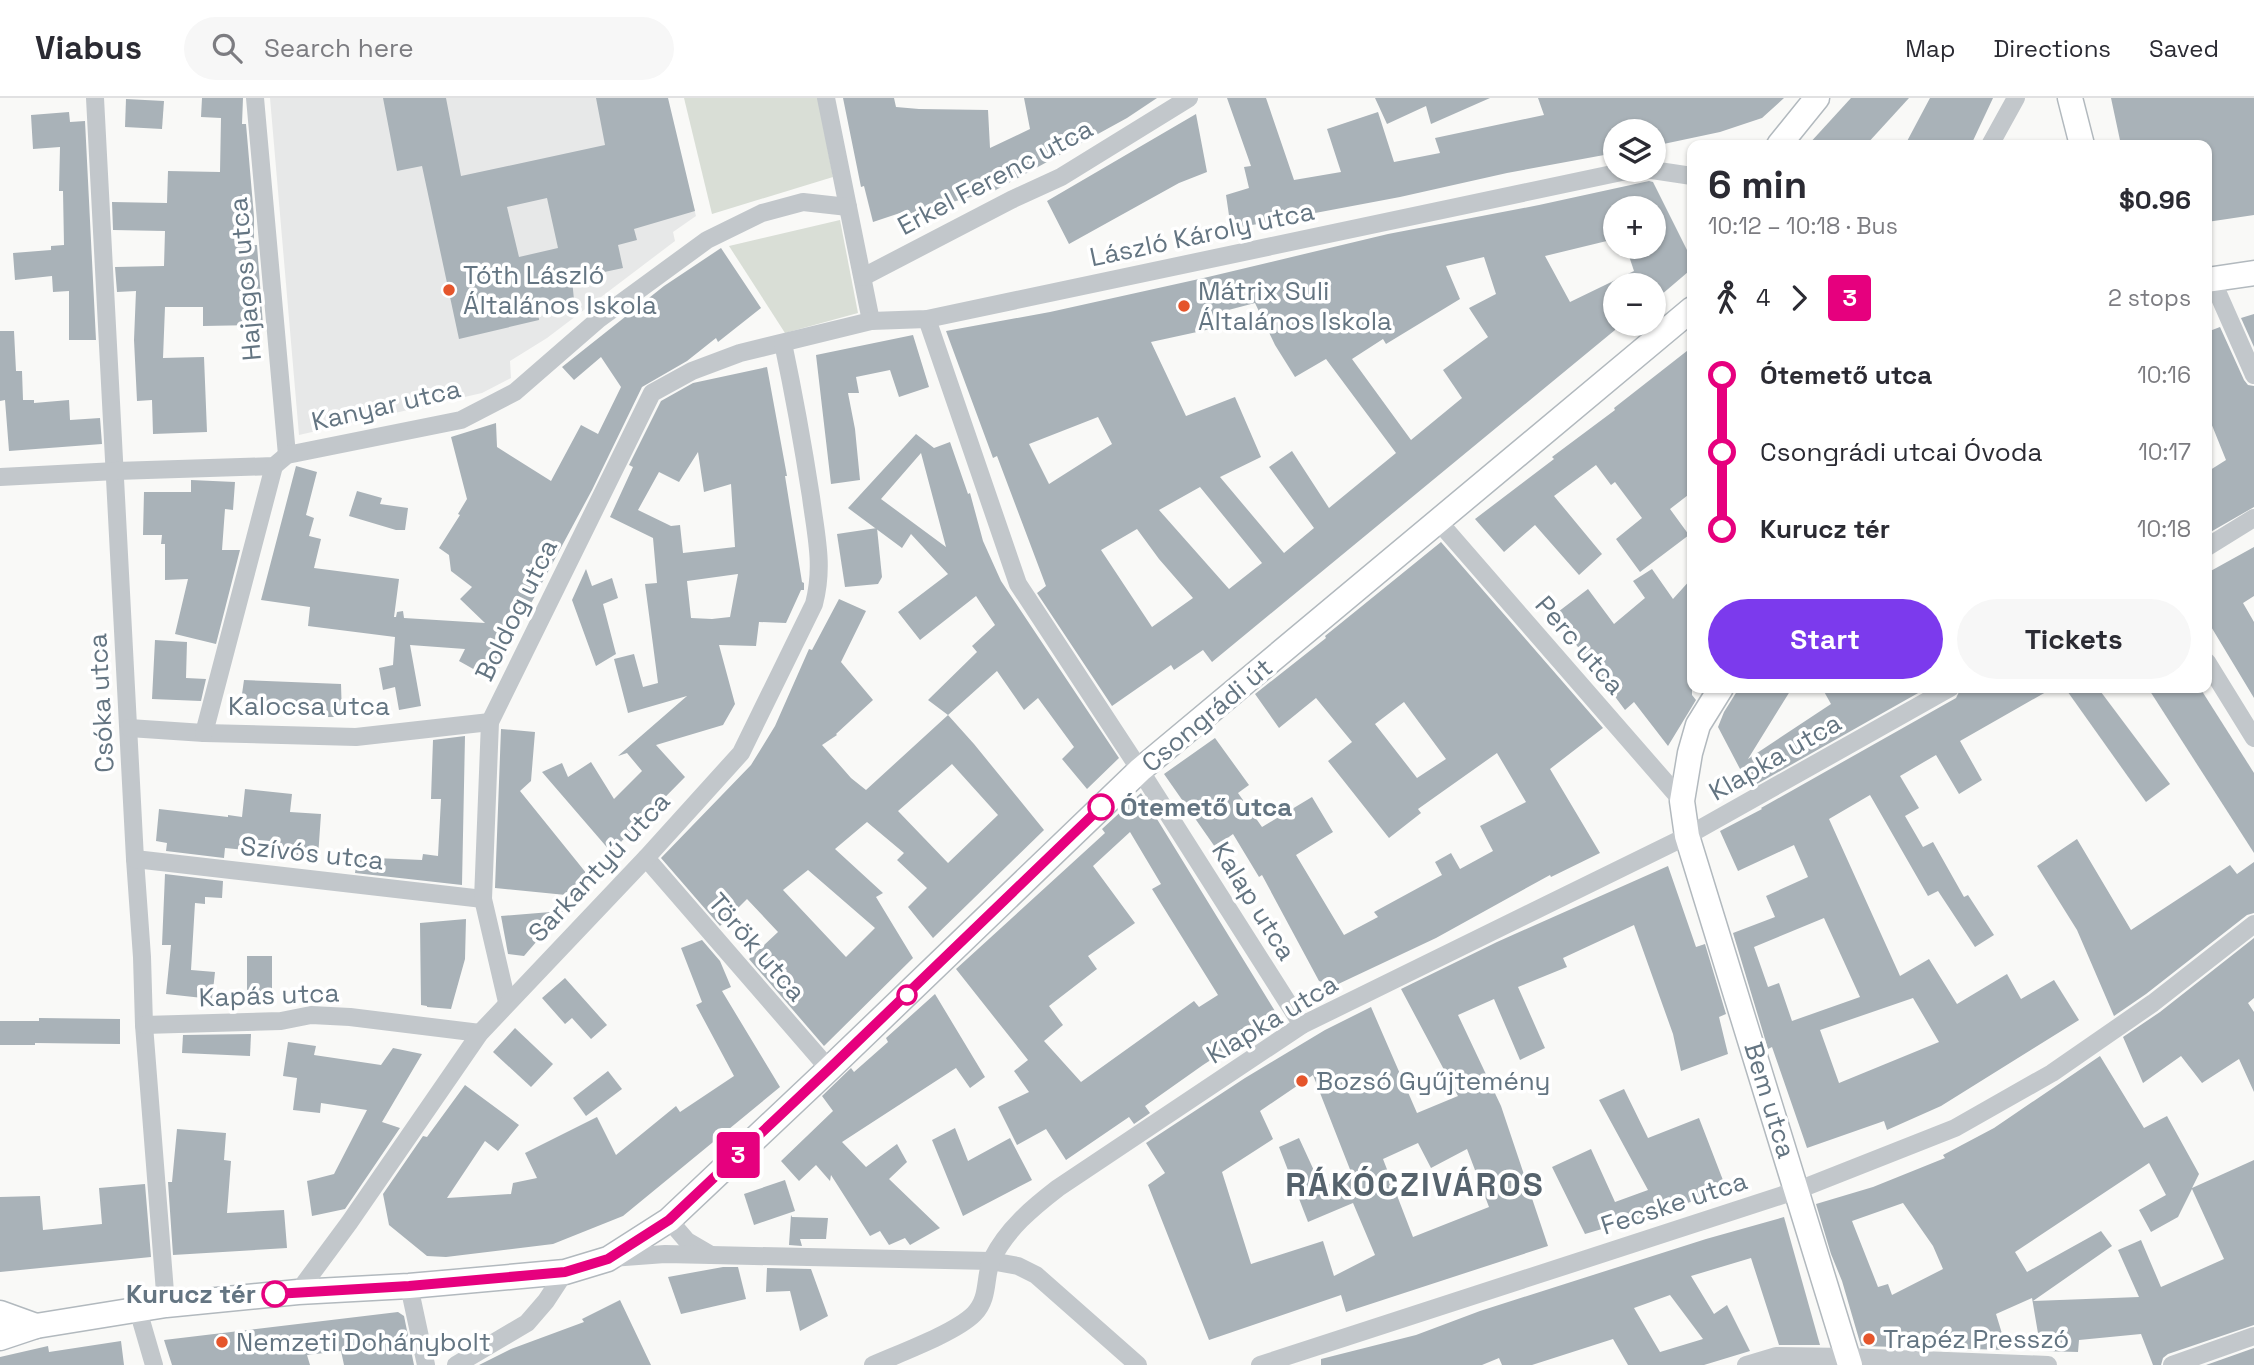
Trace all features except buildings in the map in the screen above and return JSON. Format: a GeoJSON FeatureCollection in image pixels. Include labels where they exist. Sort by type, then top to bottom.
{"type":"FeatureCollection","features":[{"type":"Feature","properties":{"kind":"street","name":"Csóka utca"},"geometry":{"type":"LineString","coordinates":[[95,98],[144,1025],[166,1305]]}},
{"type":"Feature","properties":{"kind":"street","name":"Hajagos utca"},"geometry":{"type":"LineString","coordinates":[[204,733],[280,460],[256,98]]}},
{"type":"Feature","properties":{"kind":"street"},"geometry":{"type":"LineString","coordinates":[[826,98],[872,321]]}},
{"type":"Feature","properties":{"kind":"street","name":"Erkel Ferenc utca"},"geometry":{"type":"LineString","coordinates":[[863,277],[1061,177],[1189,98]]}},
{"type":"Feature","properties":{"kind":"street"},"geometry":{"type":"LineString","coordinates":[[1783,140],[1817,98]]}},
{"type":"Feature","properties":{"kind":"street"},"geometry":{"type":"LineString","coordinates":[[1993,140],[2016,98]]}},
{"type":"Feature","properties":{"kind":"street"},"geometry":{"type":"LineString","coordinates":[[2070,98],[2080,140]]}},
{"type":"Feature","properties":{"kind":"street"},"geometry":{"type":"LineString","coordinates":[[1666,172],[1687,175]]}},
{"type":"Feature","properties":{"kind":"street","name":"László Károly utca"},"geometry":{"type":"LineString","coordinates":[[783,343],[872,321],[927,319],[1603,176]]}},
{"type":"Feature","properties":{"kind":"street","name":"Kanyar utca"},"geometry":{"type":"LineString","coordinates":[[0,477],[280,460],[461,420],[515,392],[599,318],[707,240],[762,213],[803,202],[848,207]]}},
{"type":"Feature","properties":{"kind":"street"},"geometry":{"type":"LineString","coordinates":[[2212,280],[2254,273]]}},
{"type":"Feature","properties":{"kind":"street"},"geometry":{"type":"LineString","coordinates":[[2212,286],[2254,375]]}},
{"type":"Feature","properties":{"kind":"street","name":"Csongrádi út"},"geometry":{"type":"LineString","coordinates":[[0,1338],[36,1326],[166,1305],[565,1272],[608,1259],[669,1220],[1140,770],[1687,313]]}},
{"type":"Feature","properties":{"kind":"street"},"geometry":{"type":"LineString","coordinates":[[927,319],[1017,584],[1140,770]]}},
{"type":"Feature","properties":{"kind":"street","name":"Sarkantyú utca"},"geometry":{"type":"LineString","coordinates":[[298,1292],[480,1033],[646,858],[741,753],[814,604],[820,581],[819,555],[802,433],[783,343]]}},
{"type":"Feature","properties":{"kind":"street","name":"Boldog utca"},"geometry":{"type":"LineString","coordinates":[[507,1002],[483,899],[490,722],[652,393],[704,367],[740,353],[783,343]]}},
{"type":"Feature","properties":{"kind":"street"},"geometry":{"type":"LineString","coordinates":[[2212,544],[2254,518]]}},
{"type":"Feature","properties":{"kind":"street","name":"Perc utca"},"geometry":{"type":"LineString","coordinates":[[1439,522],[1682,801]]}},
{"type":"Feature","properties":{"kind":"street"},"geometry":{"type":"LineString","coordinates":[[2212,670],[2254,738]]}},
{"type":"Feature","properties":{"kind":"street","name":"Bem utca"},"geometry":{"type":"LineString","coordinates":[[1718,693],[1698,725],[1690,753],[1682,801],[1688,836],[1849,1361]]}},
{"type":"Feature","properties":{"kind":"street","name":"Klapka utca"},"geometry":{"type":"LineString","coordinates":[[991,1261],[1008,1233],[1027,1212],[1058,1188],[1302,1025],[1688,836],[1939,693]]}},
{"type":"Feature","properties":{"kind":"street","name":"Kalocsa utca"},"geometry":{"type":"LineString","coordinates":[[129,728],[356,737],[490,722]]}},
{"type":"Feature","properties":{"kind":"street","name":"Kalap utca"},"geometry":{"type":"LineString","coordinates":[[1140,770],[1302,1025]]}},
{"type":"Feature","properties":{"kind":"street","name":"Török utca"},"geometry":{"type":"LineString","coordinates":[[646,858],[829,1069]]}},
{"type":"Feature","properties":{"kind":"street","name":"Szívós utca"},"geometry":{"type":"LineString","coordinates":[[135,859],[483,899]]}},
{"type":"Feature","properties":{"kind":"street","name":"Fecske utca"},"geometry":{"type":"LineString","coordinates":[[1260,1365],[1798,1190],[1955,1128],[2052,1073],[2153,1003],[2254,924]]}},
{"type":"Feature","properties":{"kind":"street","name":"Kapás utca"},"geometry":{"type":"LineString","coordinates":[[144,1025],[281,1021],[311,1015],[350,1017],[480,1033]]}},
{"type":"Feature","properties":{"kind":"street"},"geometry":{"type":"LineString","coordinates":[[669,1220],[687,1241],[711,1255]]}},
{"type":"Feature","properties":{"kind":"street"},"geometry":{"type":"LineString","coordinates":[[608,1259],[665,1254],[991,1261],[1018,1266],[1036,1275],[1138,1365]]}},
{"type":"Feature","properties":{"kind":"street"},"geometry":{"type":"LineString","coordinates":[[873,1365],[955,1327],[976,1313],[988,1289],[991,1261]]}},
{"type":"Feature","properties":{"kind":"street"},"geometry":{"type":"LineString","coordinates":[[456,1365],[527,1323],[565,1272]]}},
{"type":"Feature","properties":{"kind":"street"},"geometry":{"type":"LineString","coordinates":[[409,1286],[426,1365]]}},
{"type":"Feature","properties":{"kind":"street"},"geometry":{"type":"LineString","coordinates":[[138,1310],[154,1365]]}},
{"type":"Feature","properties":{"kind":"street","name":"Csongrádi út"},"geometry":{"type":"LineString","coordinates":[[0,1313],[36,1326]]}},
{"type":"Feature","properties":{"kind":"street","name":"Csongrádi út"},"geometry":{"type":"LineString","coordinates":[[0,1325],[36,1326]]}},
{"type":"Feature","properties":{"kind":"street"},"geometry":{"type":"LineString","coordinates":[[2172,1365],[2254,1336]]}},
{"type":"Feature","properties":{"kind":"street"},"geometry":{"type":"LineString","coordinates":[[1746,1365],[1776,1356],[1849,1361],[2048,1365]]}},
{"type":"Feature","properties":{"kind":"shaded area","name":"Tóth László Általános Iskola"},"geometry":{"type":"Polygon","coordinates":[[[270,98],[666,98],[696,216],[673,232],[675,241],[547,338],[510,361],[511,378],[482,393],[299,435],[270,98]]]}},
{"type":"Feature","properties":{"kind":"shaded area"},"geometry":{"type":"Polygon","coordinates":[[[684,98],[818,98],[833,177],[712,214],[684,98]]]}},
{"type":"Feature","properties":{"kind":"shaded area"},"geometry":{"type":"Polygon","coordinates":[[[840,220],[858,313],[785,333],[729,246],[840,220]]]}},
{"type":"Feature","properties":{"kind":"bus line","name":"3"},"geometry":{"type":"LineString","coordinates":[[275,1294],[409,1286],[565,1272],[608,1259],[669,1220],[1101,807]]}},
{"type":"Feature","properties":{"kind":"place","name":"Tóth László Általános Iskola"},"geometry":{"type":"Point","coordinates":[449,290]}},
{"type":"Feature","properties":{"kind":"place","name":"Mátrix Suli Általános Iskola"},"geometry":{"type":"Point","coordinates":[1184,306]}},
{"type":"Feature","properties":{"kind":"place","name":"Ótemető utca"},"geometry":{"type":"Point","coordinates":[1101,807]}},
{"type":"Feature","properties":{"kind":"place","name":"Bozsó Gyűjtemény"},"geometry":{"type":"Point","coordinates":[1302,1081]}},
{"type":"Feature","properties":{"kind":"place","name":"Kurucz tér"},"geometry":{"type":"Point","coordinates":[275,1294]}},
{"type":"Feature","properties":{"kind":"place","name":"Trapéz Presszó"},"geometry":{"type":"Point","coordinates":[1869,1339]}},
{"type":"Feature","properties":{"kind":"place","name":"Nemzeti Dohánybolt"},"geometry":{"type":"Point","coordinates":[222,1342]}},
{"type":"Feature","properties":{"kind":"district","name":"RÁKÓCZIVÁROS"},"geometry":{"type":"Point","coordinates":[1415,1185]}}]}
